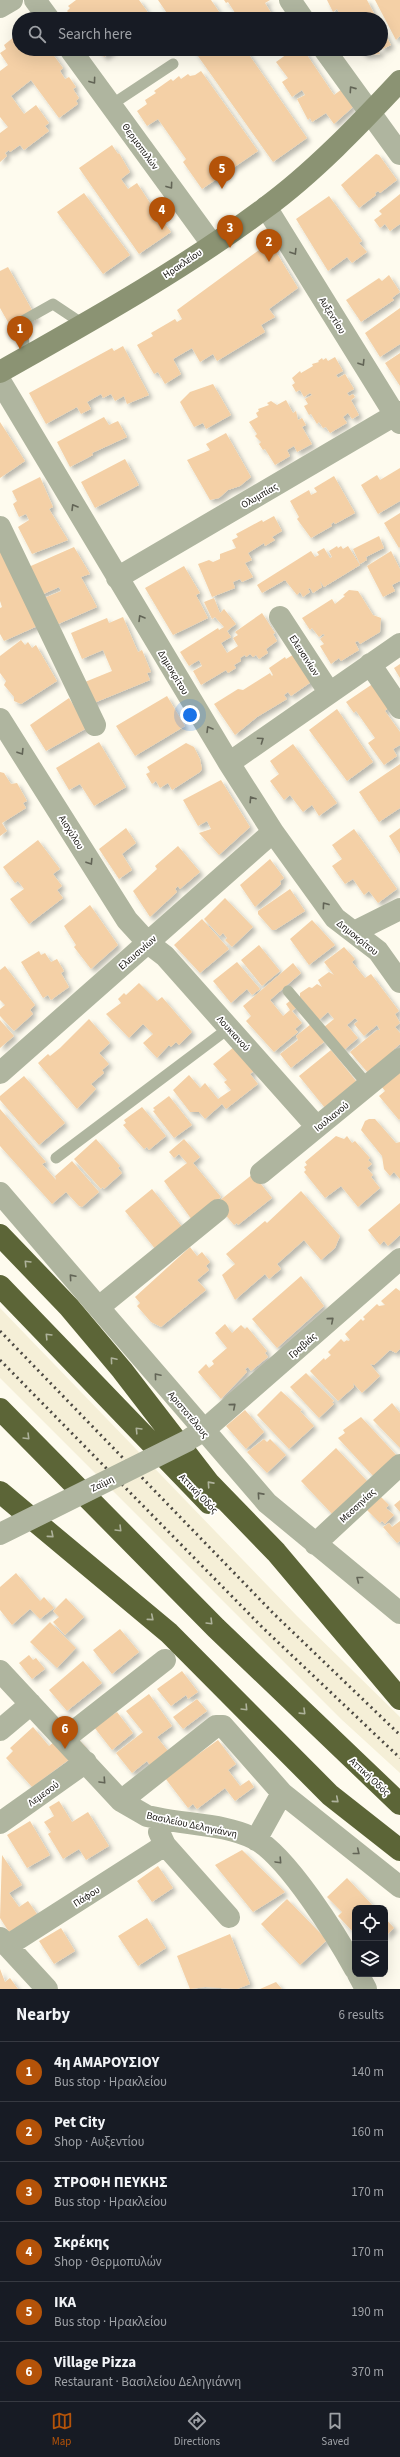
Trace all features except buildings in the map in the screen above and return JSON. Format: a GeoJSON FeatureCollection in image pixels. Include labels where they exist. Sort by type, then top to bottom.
{"type":"FeatureCollection","features":[{"type":"Feature","properties":{"kind":"highway"},"geometry":{"type":"LineString","coordinates":[[0,1235],[69,1307],[122,1370],[209,1484],[276,1552],[400,1699]]}},
{"type":"Feature","properties":{"kind":"highway","name":"Αττική Οδός"},"geometry":{"type":"LineString","coordinates":[[0,1286],[400,1699]]}},
{"type":"Feature","properties":{"kind":"highway","name":"Αττική Οδός"},"geometry":{"type":"LineString","coordinates":[[0,1409],[216,1628],[400,1804]]}},
{"type":"Feature","properties":{"kind":"highway"},"geometry":{"type":"LineString","coordinates":[[0,1492],[196,1657],[325,1790],[400,1850]]}},
{"type":"Feature","properties":{"kind":"main road","name":"Ηρακλείου"},"geometry":{"type":"LineString","coordinates":[[0,372],[151,284],[266,207],[370,114],[400,81]]}},
{"type":"Feature","properties":{"kind":"street"},"geometry":{"type":"LineString","coordinates":[[0,7],[12,0]]}},
{"type":"Feature","properties":{"kind":"street"},"geometry":{"type":"LineString","coordinates":[[35,0],[43,12]]}},
{"type":"Feature","properties":{"kind":"street"},"geometry":{"type":"LineString","coordinates":[[290,0],[298,12]]}},
{"type":"Feature","properties":{"kind":"street","name":"Θερμοπυλών"},"geometry":{"type":"LineString","coordinates":[[75,56],[212,244]]}},
{"type":"Feature","properties":{"kind":"street"},"geometry":{"type":"LineString","coordinates":[[329,56],[400,154]]}},
{"type":"Feature","properties":{"kind":"street","name":"Αυξεντίου"},"geometry":{"type":"LineString","coordinates":[[266,207],[398,417]]}},
{"type":"Feature","properties":{"kind":"street","name":"Δημοκρίτου"},"geometry":{"type":"LineString","coordinates":[[0,381],[117,578],[229,763],[273,832],[335,918],[378,951],[400,982]]}},
{"type":"Feature","properties":{"kind":"street","name":"Ολυμπίας"},"geometry":{"type":"LineString","coordinates":[[117,578],[398,417]]}},
{"type":"Feature","properties":{"kind":"street"},"geometry":{"type":"LineString","coordinates":[[0,526],[95,725]]}},
{"type":"Feature","properties":{"kind":"street","name":"Ελευσινίων"},"geometry":{"type":"LineString","coordinates":[[280,617],[329,692]]}},
{"type":"Feature","properties":{"kind":"street"},"geometry":{"type":"LineString","coordinates":[[229,763],[400,644]]}},
{"type":"Feature","properties":{"kind":"street"},"geometry":{"type":"LineString","coordinates":[[370,664],[400,708]]}},
{"type":"Feature","properties":{"kind":"street","name":"Αισχύλου"},"geometry":{"type":"LineString","coordinates":[[0,719],[127,920],[148,942]]}},
{"type":"Feature","properties":{"kind":"street","name":"Ελευσινίων"},"geometry":{"type":"LineString","coordinates":[[0,1073],[273,832]]}},
{"type":"Feature","properties":{"kind":"street"},"geometry":{"type":"LineString","coordinates":[[354,932],[400,909]]}},
{"type":"Feature","properties":{"kind":"street","name":"Λουκιανού"},"geometry":{"type":"LineString","coordinates":[[148,942],[165,956],[317,1127]]}},
{"type":"Feature","properties":{"kind":"street","name":"Ιουλιανού"},"geometry":{"type":"LineString","coordinates":[[261,1173],[400,1059]]}},
{"type":"Feature","properties":{"kind":"street","name":"Αριστοτέλους"},"geometry":{"type":"LineString","coordinates":[[0,1193],[99,1308],[195,1436],[315,1544],[395,1601]]}},
{"type":"Feature","properties":{"kind":"street"},"geometry":{"type":"LineString","coordinates":[[99,1308],[218,1210]]}},
{"type":"Feature","properties":{"kind":"street","name":"Γραβιάς"},"geometry":{"type":"LineString","coordinates":[[195,1436],[400,1259]]}},
{"type":"Feature","properties":{"kind":"street","name":"Ζαϊμη"},"geometry":{"type":"LineString","coordinates":[[0,1534],[195,1436]]}},
{"type":"Feature","properties":{"kind":"street","name":"Μεσσηνίας"},"geometry":{"type":"LineString","coordinates":[[315,1544],[400,1465]]}},
{"type":"Feature","properties":{"kind":"street"},"geometry":{"type":"LineString","coordinates":[[64,1739],[165,1660]]}},
{"type":"Feature","properties":{"kind":"street","name":"Βασιλείου Δεληγιάννη"},"geometry":{"type":"LineString","coordinates":[[0,1670],[121,1801],[147,1816],[221,1828],[256,1840],[292,1875],[339,1941],[352,1964]]}},
{"type":"Feature","properties":{"kind":"street"},"geometry":{"type":"LineString","coordinates":[[0,1730],[31,1704]]}},
{"type":"Feature","properties":{"kind":"street"},"geometry":{"type":"LineString","coordinates":[[121,1801],[216,1726],[223,1726],[282,1792],[400,1887]]}},
{"type":"Feature","properties":{"kind":"street","name":"Λεμεσού"},"geometry":{"type":"LineString","coordinates":[[0,1823],[86,1762]]}},
{"type":"Feature","properties":{"kind":"street"},"geometry":{"type":"LineString","coordinates":[[256,1840],[282,1792]]}},
{"type":"Feature","properties":{"kind":"street"},"geometry":{"type":"LineString","coordinates":[[157,1818],[159,1832],[165,1846],[229,1918]]}},
{"type":"Feature","properties":{"kind":"street","name":"Πάφου"},"geometry":{"type":"LineString","coordinates":[[4,1942],[165,1846]]}},
{"type":"Feature","properties":{"kind":"street"},"geometry":{"type":"LineString","coordinates":[[4,1942],[47,1989]]}},
{"type":"Feature","properties":{"kind":"street"},"geometry":{"type":"LineString","coordinates":[[360,1977],[366,1989]]}},
{"type":"Feature","properties":{"kind":"lane"},"geometry":{"type":"LineString","coordinates":[[111,105],[173,64]]}},
{"type":"Feature","properties":{"kind":"lane"},"geometry":{"type":"LineString","coordinates":[[26,358],[21,322],[53,304],[83,324]]}},
{"type":"Feature","properties":{"kind":"lane"},"geometry":{"type":"LineString","coordinates":[[288,991],[368,1085]]}},
{"type":"Feature","properties":{"kind":"lane"},"geometry":{"type":"LineString","coordinates":[[56,1158],[229,1028]]}},
{"type":"Feature","properties":{"kind":"shaded area"},"geometry":{"type":"Polygon","coordinates":[[[0,1308],[297,1616],[400,1717],[400,1773],[341,1719],[0,1378],[0,1308]]]}},
{"type":"Feature","properties":{"kind":"railway"},"geometry":{"type":"LineString","coordinates":[[0,1331],[273,1613],[400,1735]]}},
{"type":"Feature","properties":{"kind":"railway"},"geometry":{"type":"LineString","coordinates":[[0,1360],[262,1627],[400,1758]]}},
{"type":"Feature","properties":{"kind":"place","name":"ΙΚΑ"},"geometry":{"type":"Point","coordinates":[222,189]}},
{"type":"Feature","properties":{"kind":"place","name":"Σκρέκης"},"geometry":{"type":"Point","coordinates":[162,230]}},
{"type":"Feature","properties":{"kind":"place","name":"ΣΤΡΟΦΗ ΠΕΥΚΗΣ"},"geometry":{"type":"Point","coordinates":[230,248]}},
{"type":"Feature","properties":{"kind":"place","name":"Pet City"},"geometry":{"type":"Point","coordinates":[269,262]}},
{"type":"Feature","properties":{"kind":"place","name":"4η ΑΜΑΡΟΥΣΙΟΥ"},"geometry":{"type":"Point","coordinates":[20,349]}},
{"type":"Feature","properties":{"kind":"place","name":"Village Pizza"},"geometry":{"type":"Point","coordinates":[65,1749]}}]}
